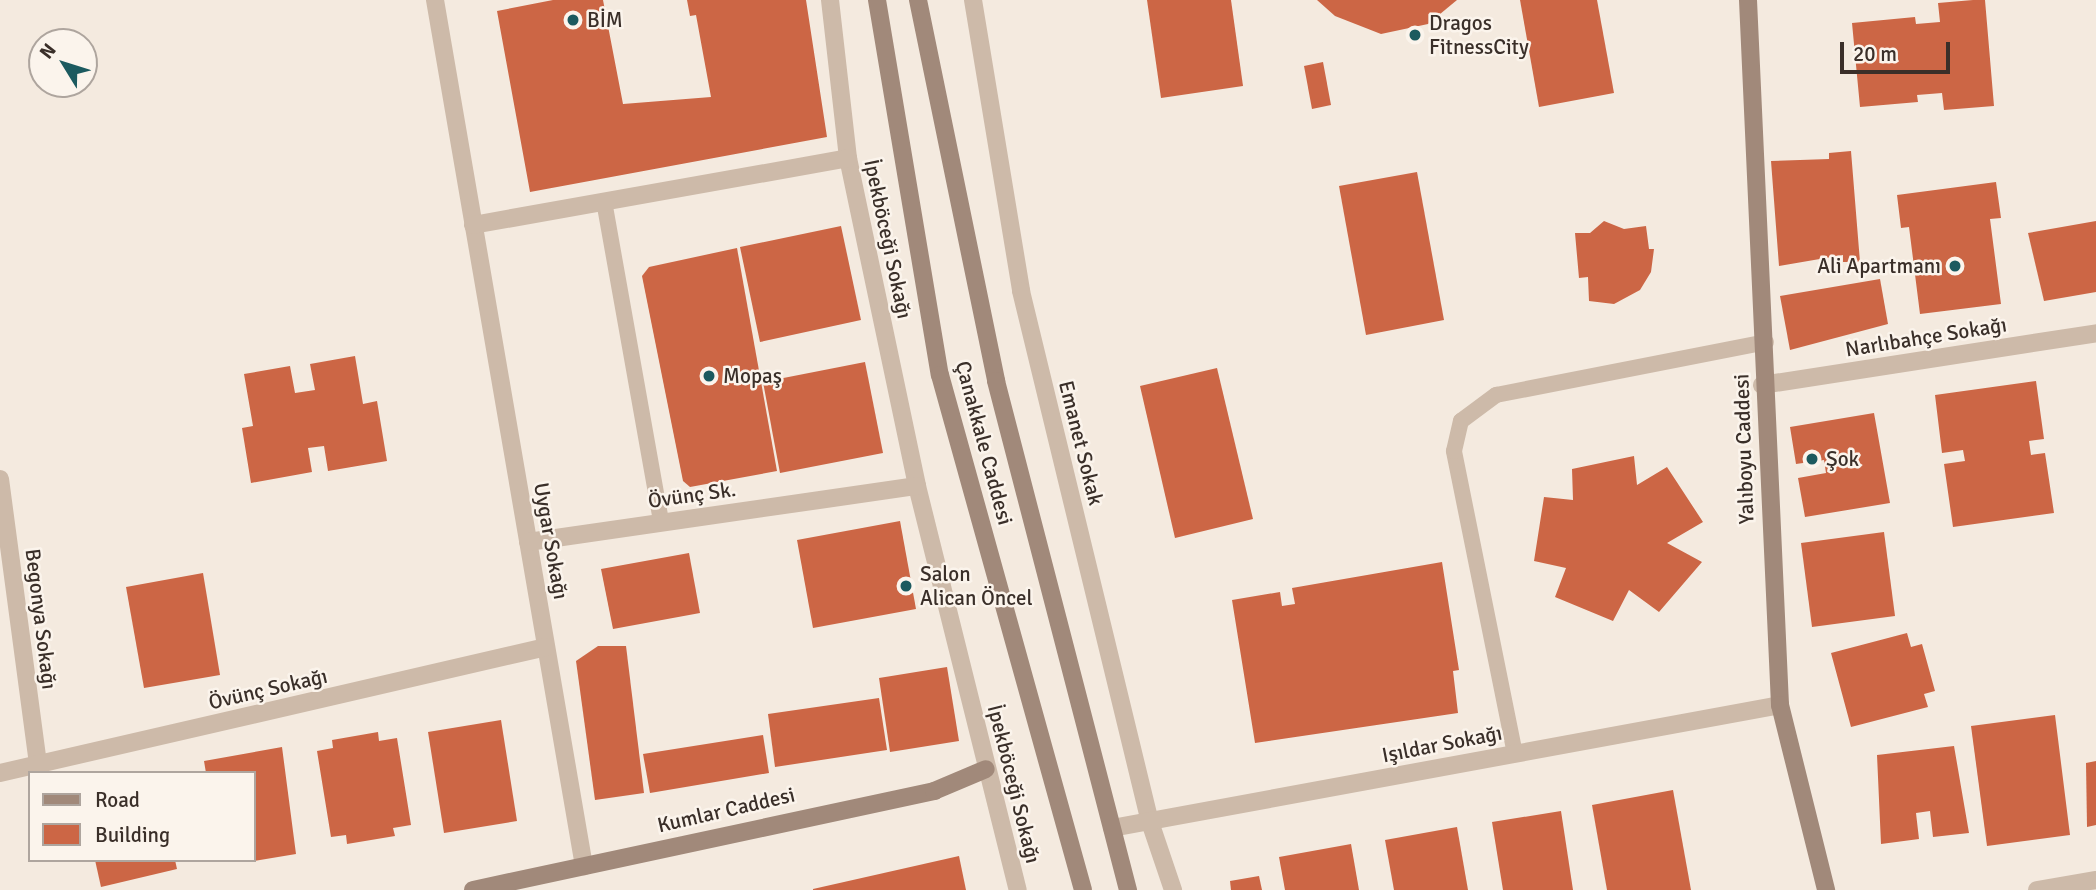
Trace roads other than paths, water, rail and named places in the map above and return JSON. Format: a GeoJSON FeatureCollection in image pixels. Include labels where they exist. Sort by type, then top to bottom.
{"type":"FeatureCollection","features":[{"type":"Feature","properties":{"kind":"main road","name":"Çanakkale Caddesi"},"geometry":{"type":"LineString","coordinates":[[877,0],[940,375],[1048,754],[1083,890]]}},
{"type":"Feature","properties":{"kind":"main road","name":"Çanakkale Caddesi"},"geometry":{"type":"LineString","coordinates":[[918,0],[996,381],[1091,755],[1129,890]]}},
{"type":"Feature","properties":{"kind":"main road","name":"Yalıboyu Caddesi"},"geometry":{"type":"LineString","coordinates":[[1748,0],[1766,342],[1762,385],[1780,705],[1826,890]]}},
{"type":"Feature","properties":{"kind":"main road","name":"Kumlar Caddesi"},"geometry":{"type":"LineString","coordinates":[[473,890],[933,791],[986,768]]}},
{"type":"Feature","properties":{"kind":"street","name":"Uygar Sokağı"},"geometry":{"type":"LineString","coordinates":[[435,0],[584,866]]}},
{"type":"Feature","properties":{"kind":"street","name":"İpekböceği Sokağı"},"geometry":{"type":"LineString","coordinates":[[830,0],[848,158],[917,486],[1018,890]]}},
{"type":"Feature","properties":{"kind":"street","name":"Emanet Sokak"},"geometry":{"type":"LineString","coordinates":[[973,0],[1021,291],[1150,822],[1173,890]]}},
{"type":"Feature","properties":{"kind":"street"},"geometry":{"type":"LineString","coordinates":[[473,225],[848,158]]}},
{"type":"Feature","properties":{"kind":"street","name":"Narlıbahçe Sokağı"},"geometry":{"type":"LineString","coordinates":[[1762,385],[2096,333]]}},
{"type":"Feature","properties":{"kind":"street","name":"Begonya Sokağı"},"geometry":{"type":"LineString","coordinates":[[0,479],[38,765]]}},
{"type":"Feature","properties":{"kind":"street","name":"Övünç Sk."},"geometry":{"type":"LineString","coordinates":[[528,542],[917,486]]}},
{"type":"Feature","properties":{"kind":"street","name":"Övünç Sokağı"},"geometry":{"type":"LineString","coordinates":[[0,773],[546,647]]}},
{"type":"Feature","properties":{"kind":"street","name":"Işıldar Sokağı"},"geometry":{"type":"LineString","coordinates":[[1112,828],[1780,705]]}},
{"type":"Feature","properties":{"kind":"street"},"geometry":{"type":"LineString","coordinates":[[2038,890],[2096,880]]}},
{"type":"Feature","properties":{"kind":"lane"},"geometry":{"type":"LineString","coordinates":[[604,201],[661,522]]}},
{"type":"Feature","properties":{"kind":"lane"},"geometry":{"type":"LineString","coordinates":[[1515,754],[1454,451],[1461,421],[1496,395],[1766,342]]}},
{"type":"Feature","properties":{"kind":"place","name":"BİM"},"geometry":{"type":"Point","coordinates":[573,20]}},
{"type":"Feature","properties":{"kind":"place","name":"Dragos FitnessCity"},"geometry":{"type":"Point","coordinates":[1415,35]}},
{"type":"Feature","properties":{"kind":"place","name":"Ali Apartmanı"},"geometry":{"type":"Point","coordinates":[1955,266]}},
{"type":"Feature","properties":{"kind":"place","name":"Mopaş"},"geometry":{"type":"Point","coordinates":[709,376]}},
{"type":"Feature","properties":{"kind":"place","name":"Şok"},"geometry":{"type":"Point","coordinates":[1812,459]}},
{"type":"Feature","properties":{"kind":"place","name":"Salon Alican Öncel"},"geometry":{"type":"Point","coordinates":[906,586]}}]}
